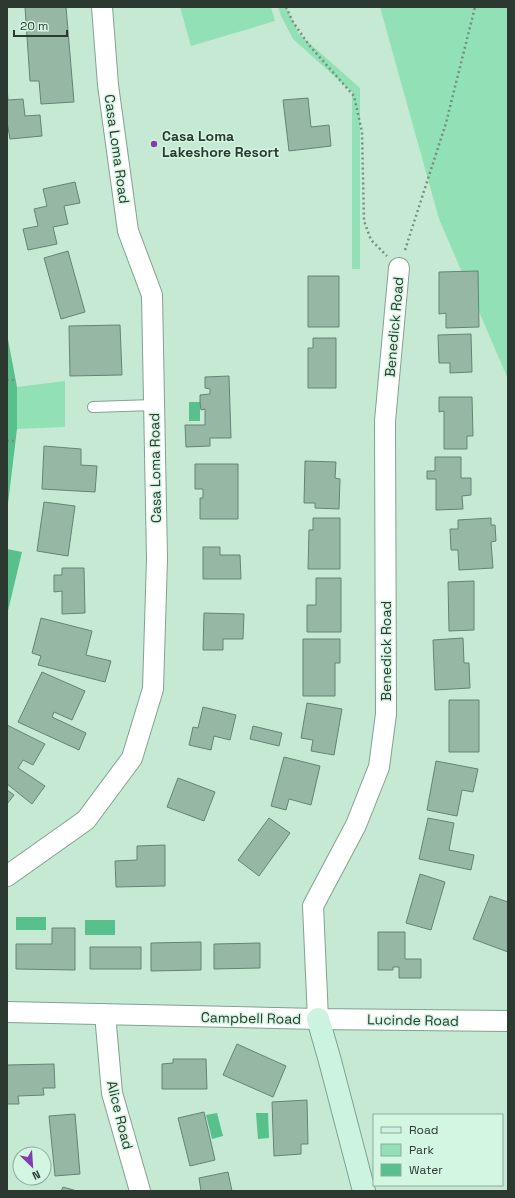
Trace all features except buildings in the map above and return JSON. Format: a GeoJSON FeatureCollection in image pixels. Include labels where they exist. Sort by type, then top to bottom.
{"type":"FeatureCollection","features":[{"type":"Feature","properties":{"kind":"street","name":"Casa Loma Road"},"geometry":{"type":"LineString","coordinates":[[7,876],[86,820],[132,758],[153,689],[157,559],[152,294],[128,231],[108,85],[102,7]]}},
{"type":"Feature","properties":{"kind":"street","name":"Benedick Road"},"geometry":{"type":"LineString","coordinates":[[318,1019],[313,906],[356,825],[379,767],[386,714],[385,421],[399,268]]}},
{"type":"Feature","properties":{"kind":"street","name":"Campbell Road"},"geometry":{"type":"LineString","coordinates":[[7,1012],[318,1019],[364,1191]]}},
{"type":"Feature","properties":{"kind":"street","name":"Alice Road"},"geometry":{"type":"LineString","coordinates":[[105,1014],[112,1092],[140,1191]]}},
{"type":"Feature","properties":{"kind":"street","name":"Lucinde Road"},"geometry":{"type":"LineString","coordinates":[[318,1019],[508,1021]]}},
{"type":"Feature","properties":{"kind":"lane"},"geometry":{"type":"LineString","coordinates":[[92,407],[154,405]]}},
{"type":"Feature","properties":{"kind":"path"},"geometry":{"type":"LineString","coordinates":[[286,7],[293,22],[309,45],[354,96],[362,132],[364,221],[371,240],[399,268],[446,123],[475,7]]}},
{"type":"Feature","properties":{"kind":"path"},"geometry":{"type":"LineString","coordinates":[[7,380],[15,380]]}},
{"type":"Feature","properties":{"kind":"path"},"geometry":{"type":"LineString","coordinates":[[7,441],[15,441]]}},
{"type":"Feature","properties":{"kind":"green space"},"geometry":{"type":"Polygon","coordinates":[[[180,7],[271,7],[275,21],[191,46],[180,7]]]}},
{"type":"Feature","properties":{"kind":"green space"},"geometry":{"type":"Polygon","coordinates":[[[278,7],[286,7],[299,34],[360,88],[360,269],[352,269],[352,92],[293,39],[278,7]]]}},
{"type":"Feature","properties":{"kind":"green space"},"geometry":{"type":"Polygon","coordinates":[[[380,7],[508,7],[508,379],[439,219],[380,7]]]}},
{"type":"Feature","properties":{"kind":"green space"},"geometry":{"type":"Polygon","coordinates":[[[65,381],[65,427],[17,429],[17,387],[65,381]]]}},
{"type":"Feature","properties":{"kind":"water"},"geometry":{"type":"Polygon","coordinates":[[[7,334],[17,387],[17,429],[7,512],[7,334]]]}},
{"type":"Feature","properties":{"kind":"water"},"geometry":{"type":"Polygon","coordinates":[[[189,402],[200,402],[200,421],[189,421],[189,402]]]}},
{"type":"Feature","properties":{"kind":"water"},"geometry":{"type":"Polygon","coordinates":[[[7,549],[22,552],[7,615],[7,549]]]}},
{"type":"Feature","properties":{"kind":"water"},"geometry":{"type":"Polygon","coordinates":[[[16,917],[46,917],[46,930],[16,930],[16,917]]]}},
{"type":"Feature","properties":{"kind":"water"},"geometry":{"type":"Polygon","coordinates":[[[85,920],[115,920],[115,935],[85,935],[85,920]]]}},
{"type":"Feature","properties":{"kind":"water"},"geometry":{"type":"Polygon","coordinates":[[[217,1113],[223,1136],[212,1139],[206,1115],[217,1113]]]}},
{"type":"Feature","properties":{"kind":"water"},"geometry":{"type":"Polygon","coordinates":[[[256,1113],[268,1113],[269,1138],[258,1139],[256,1113]]]}},
{"type":"Feature","properties":{"kind":"place","name":"Casa Loma Lakeshore Resort"},"geometry":{"type":"Point","coordinates":[154,144]}}]}
